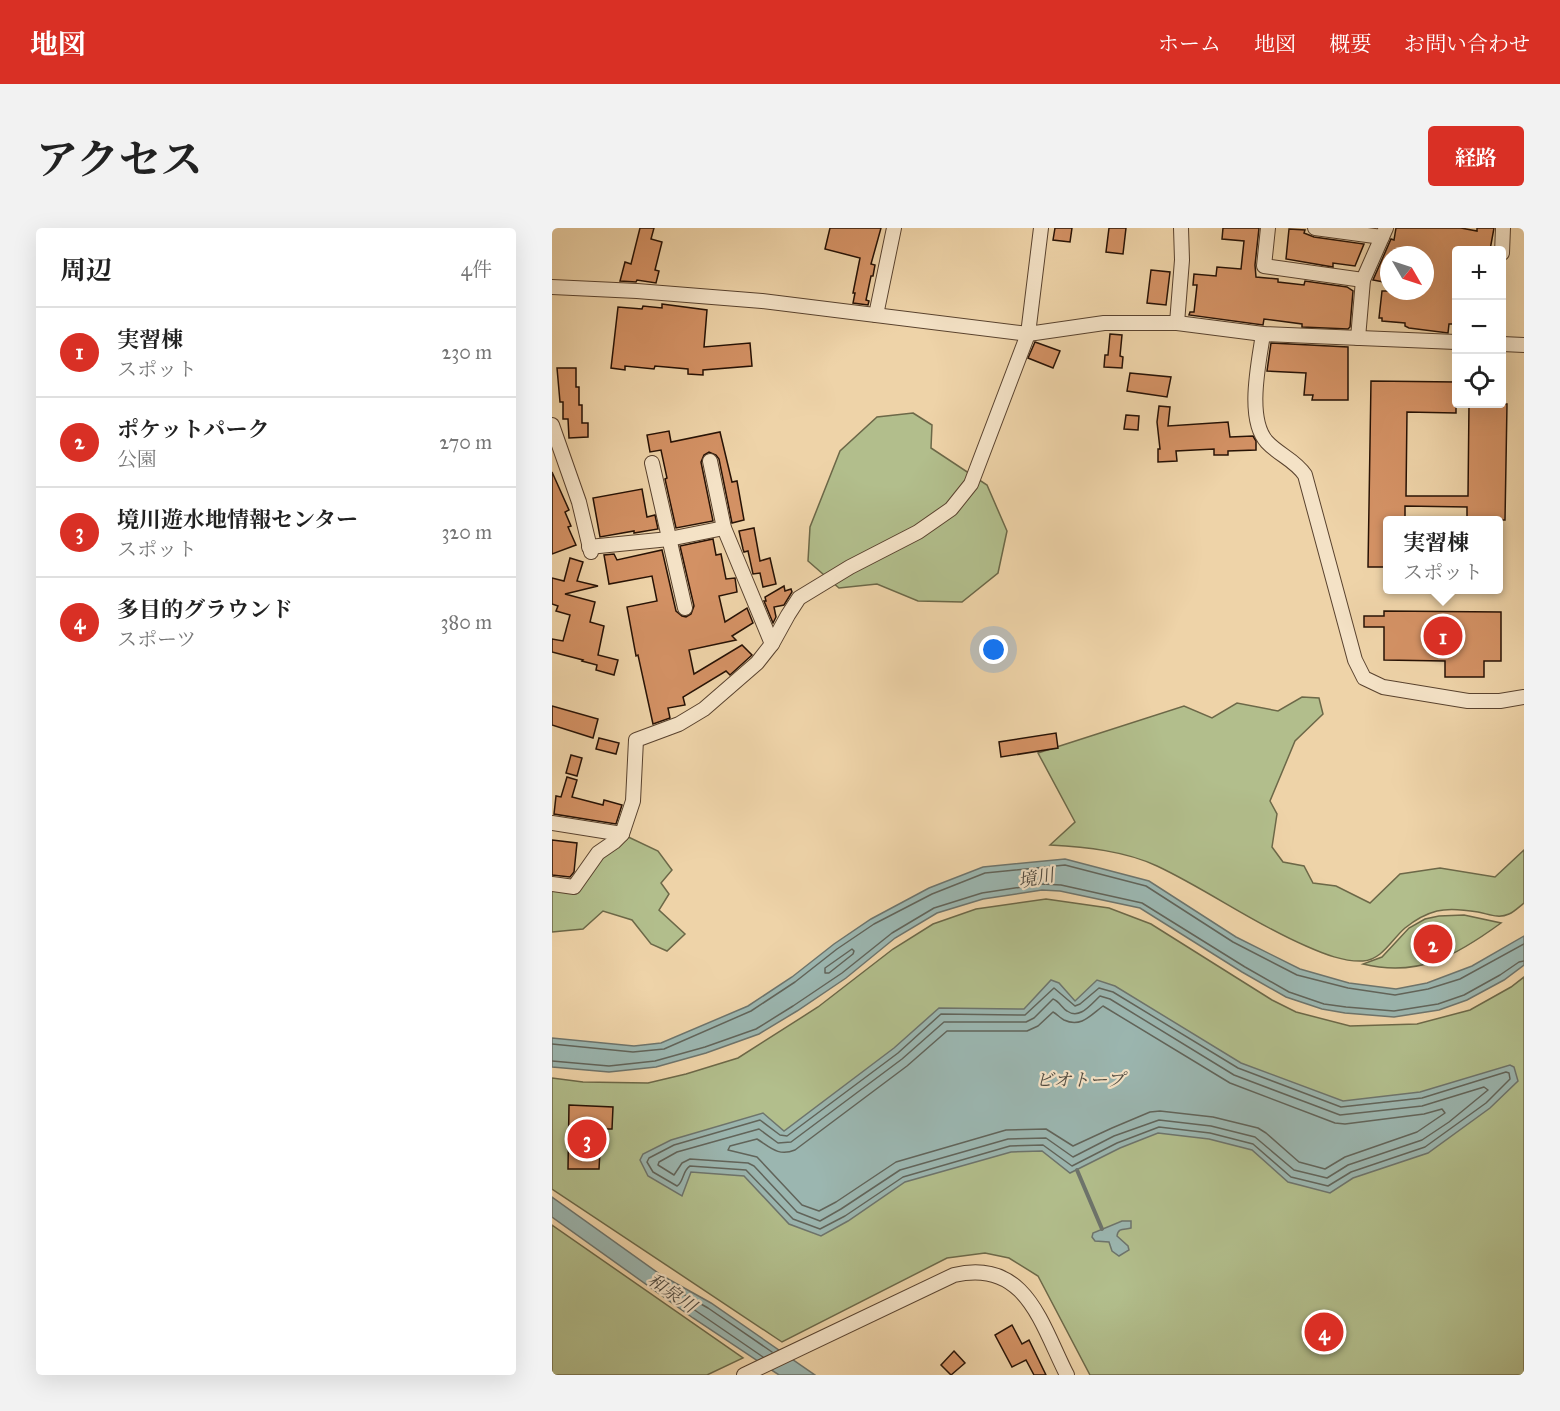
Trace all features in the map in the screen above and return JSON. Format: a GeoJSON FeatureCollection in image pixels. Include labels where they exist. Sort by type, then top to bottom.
{"type":"FeatureCollection","features":[{"type":"Feature","properties":{"kind":"street"},"geometry":{"type":"LineString","coordinates":[[876,315],[894,228]]}},
{"type":"Feature","properties":{"kind":"street"},"geometry":{"type":"LineString","coordinates":[[552,884],[574,887],[598,853],[622,834],[633,801],[636,740],[679,724],[704,709],[757,663],[772,644],[799,598],[850,567],[918,531],[951,509],[971,484],[1028,334],[1041,228]]}},
{"type":"Feature","properties":{"kind":"street"},"geometry":{"type":"LineString","coordinates":[[1177,323],[1182,260],[1181,228]]}},
{"type":"Feature","properties":{"kind":"street"},"geometry":{"type":"LineString","coordinates":[[1268,228],[1264,266],[1363,280]]}},
{"type":"Feature","properties":{"kind":"street"},"geometry":{"type":"LineString","coordinates":[[1315,228],[1384,233],[1363,280],[1359,338]]}},
{"type":"Feature","properties":{"kind":"street"},"geometry":{"type":"LineString","coordinates":[[1502,246],[1503,228]]}},
{"type":"Feature","properties":{"kind":"street"},"geometry":{"type":"LineString","coordinates":[[552,287],[762,301],[1028,334],[1104,323],[1177,323],[1263,334],[1452,342]]}},
{"type":"Feature","properties":{"kind":"street"},"geometry":{"type":"LineString","coordinates":[[1263,334],[1256,384],[1260,429],[1268,442],[1299,465],[1305,475],[1355,660],[1364,678],[1383,687],[1468,702],[1500,701],[1524,697]]}},
{"type":"Feature","properties":{"kind":"street"},"geometry":{"type":"LineString","coordinates":[[1506,344],[1524,345]]}},
{"type":"Feature","properties":{"kind":"street"},"geometry":{"type":"LineString","coordinates":[[552,425],[579,502],[590,550],[669,539],[724,528]]}},
{"type":"Feature","properties":{"kind":"street"},"geometry":{"type":"LineString","coordinates":[[710,461],[724,528],[772,644]]}},
{"type":"Feature","properties":{"kind":"street"},"geometry":{"type":"LineString","coordinates":[[652,463],[686,608]]}},
{"type":"Feature","properties":{"kind":"street"},"geometry":{"type":"LineString","coordinates":[[552,823],[622,834]]}},
{"type":"Feature","properties":{"kind":"street"},"geometry":{"type":"LineString","coordinates":[[750,1372],[954,1275],[976,1271],[1001,1276],[1025,1294],[1067,1375]]}},
{"type":"Feature","properties":{"kind":"green space"},"geometry":{"type":"Polygon","coordinates":[[[913,413],[932,425],[931,448],[987,485],[1007,531],[998,573],[962,602],[918,601],[877,584],[839,588],[808,561],[810,527],[840,451],[877,417],[913,413]]]}},
{"type":"Feature","properties":{"kind":"green space"},"geometry":{"type":"Polygon","coordinates":[[[1302,697],[1319,698],[1323,714],[1295,741],[1270,801],[1277,814],[1272,847],[1283,862],[1304,866],[1313,883],[1336,886],[1370,903],[1400,874],[1440,868],[1495,877],[1524,850],[1524,903],[1511,913],[1501,916],[1458,910],[1433,912],[1405,928],[1376,957],[1363,961],[1349,960],[1327,955],[1287,937],[1176,875],[1145,861],[1105,851],[1050,845],[1075,822],[1038,753],[1184,706],[1212,718],[1237,703],[1278,711],[1302,697]]]}},
{"type":"Feature","properties":{"kind":"green space"},"geometry":{"type":"Polygon","coordinates":[[[622,834],[658,851],[672,870],[661,883],[669,894],[659,910],[685,934],[667,951],[651,944],[632,920],[603,911],[583,929],[552,932],[552,884],[574,887],[622,834]]]}},
{"type":"Feature","properties":{"kind":"green space"},"geometry":{"type":"Polygon","coordinates":[[[1046,899],[1109,908],[1151,924],[1272,1000],[1296,1012],[1350,1026],[1417,1024],[1470,1010],[1524,977],[1524,1375],[1090,1375],[1038,1276],[1009,1258],[985,1253],[947,1258],[782,1342],[552,1189],[552,1078],[583,1082],[648,1083],[738,1058],[818,1007],[893,949],[933,924],[976,909],[1046,899]]]}},
{"type":"Feature","properties":{"kind":"green space"},"geometry":{"type":"Polygon","coordinates":[[[1464,915],[1501,923],[1453,954],[1420,966],[1383,968],[1363,964],[1382,957],[1409,928],[1425,919],[1464,915]]]}},
{"type":"Feature","properties":{"kind":"green space"},"geometry":{"type":"Polygon","coordinates":[[[552,1225],[743,1358],[707,1375],[552,1375],[552,1225]]]}},
{"type":"Feature","properties":{"kind":"water","name":"境川"},"geometry":{"type":"Polygon","coordinates":[[[1065,859],[1149,881],[1236,937],[1300,969],[1349,983],[1396,989],[1427,983],[1472,966],[1524,936],[1524,965],[1504,980],[1467,1000],[1439,1010],[1394,1017],[1345,1013],[1322,1009],[1286,997],[1140,908],[1060,891],[1042,890],[983,899],[937,913],[895,938],[846,978],[759,1034],[706,1053],[656,1067],[609,1072],[552,1067],[552,1038],[634,1046],[661,1043],[748,1006],[871,919],[929,888],[983,867],[1065,859]]]}},
{"type":"Feature","properties":{"kind":"water","name":"ビオトープ"},"geometry":{"type":"Polygon","coordinates":[[[1051,980],[1059,983],[1075,1001],[1097,980],[1115,986],[1241,1063],[1343,1101],[1420,1092],[1510,1065],[1514,1067],[1518,1081],[1490,1108],[1428,1153],[1353,1178],[1330,1193],[1288,1182],[1252,1150],[1209,1139],[1158,1133],[1120,1148],[1070,1173],[1042,1151],[1011,1152],[905,1182],[848,1221],[821,1236],[789,1224],[744,1176],[691,1172],[682,1196],[648,1176],[640,1160],[643,1154],[671,1140],[763,1113],[784,1131],[894,1048],[939,1008],[1024,1009],[1051,980]]]}},
{"type":"Feature","properties":{"kind":"water","name":"和泉川"},"geometry":{"type":"Polygon","coordinates":[[[552,1197],[661,1275],[711,1303],[815,1375],[779,1375],[693,1318],[552,1217],[552,1197]]]}},
{"type":"Feature","properties":{"kind":"water"},"geometry":{"type":"Polygon","coordinates":[[[1122,1221],[1131,1221],[1131,1228],[1120,1230],[1118,1233],[1117,1236],[1128,1246],[1129,1250],[1119,1256],[1112,1251],[1109,1242],[1095,1241],[1092,1237],[1093,1233],[1122,1221]]]}},
{"type":"Feature","properties":{"kind":"building"},"geometry":{"type":"Polygon","coordinates":[[[640,228],[654,228],[651,239],[662,242],[655,270],[659,271],[656,283],[637,280],[636,282],[620,281],[625,262],[631,264],[640,228]]]}},
{"type":"Feature","properties":{"kind":"building"},"geometry":{"type":"Polygon","coordinates":[[[830,228],[881,228],[871,264],[875,265],[866,300],[869,301],[868,305],[853,303],[860,258],[825,249],[830,228]]]}},
{"type":"Feature","properties":{"kind":"building"},"geometry":{"type":"Polygon","coordinates":[[[1055,228],[1072,228],[1070,242],[1053,240],[1055,228]]]}},
{"type":"Feature","properties":{"kind":"building"},"geometry":{"type":"Polygon","coordinates":[[[1109,228],[1126,228],[1123,254],[1106,252],[1109,228]]]}},
{"type":"Feature","properties":{"kind":"building"},"geometry":{"type":"Polygon","coordinates":[[[1223,228],[1259,228],[1256,277],[1304,285],[1305,281],[1347,287],[1353,291],[1350,327],[1348,329],[1302,327],[1302,324],[1264,319],[1263,325],[1189,315],[1190,312],[1194,312],[1197,285],[1193,285],[1194,274],[1216,276],[1217,267],[1241,269],[1244,241],[1222,239],[1223,228]]]}},
{"type":"Feature","properties":{"kind":"building"},"geometry":{"type":"Polygon","coordinates":[[[1396,228],[1461,228],[1477,231],[1477,228],[1494,228],[1491,246],[1452,246],[1452,324],[1449,324],[1448,333],[1409,328],[1405,326],[1405,323],[1382,321],[1382,318],[1379,318],[1381,300],[1434,300],[1434,246],[1388,246],[1391,239],[1394,240],[1396,228]]]}},
{"type":"Feature","properties":{"kind":"building"},"geometry":{"type":"Polygon","coordinates":[[[1289,229],[1305,230],[1304,233],[1314,237],[1364,244],[1355,266],[1333,263],[1333,267],[1286,259],[1289,229]]]}},
{"type":"Feature","properties":{"kind":"building"},"geometry":{"type":"Polygon","coordinates":[[[1380,264],[1380,281],[1373,280],[1380,264]]]}},
{"type":"Feature","properties":{"kind":"building"},"geometry":{"type":"Polygon","coordinates":[[[1151,270],[1170,272],[1166,305],[1147,303],[1151,270]]]}},
{"type":"Feature","properties":{"kind":"building"},"geometry":{"type":"Polygon","coordinates":[[[662,304],[707,310],[704,347],[750,343],[752,366],[703,370],[703,375],[688,374],[688,369],[655,366],[654,369],[625,366],[625,370],[611,368],[618,307],[662,308],[662,304]]]}},
{"type":"Feature","properties":{"kind":"building"},"geometry":{"type":"Polygon","coordinates":[[[1110,334],[1122,335],[1120,356],[1123,357],[1122,368],[1104,367],[1110,334]]]}},
{"type":"Feature","properties":{"kind":"building"},"geometry":{"type":"Polygon","coordinates":[[[1035,342],[1060,351],[1053,368],[1028,358],[1035,342]]]}},
{"type":"Feature","properties":{"kind":"building"},"geometry":{"type":"Polygon","coordinates":[[[1271,343],[1348,347],[1348,400],[1312,400],[1313,395],[1304,395],[1306,373],[1267,371],[1271,343]]]}},
{"type":"Feature","properties":{"kind":"building"},"geometry":{"type":"Polygon","coordinates":[[[557,368],[576,368],[576,387],[579,387],[579,405],[582,405],[582,423],[588,423],[588,437],[569,438],[568,419],[563,419],[563,402],[560,402],[557,368]]]}},
{"type":"Feature","properties":{"kind":"building"},"geometry":{"type":"Polygon","coordinates":[[[1130,373],[1171,377],[1167,397],[1127,391],[1130,373]]]}},
{"type":"Feature","properties":{"kind":"building"},"geometry":{"type":"Polygon","coordinates":[[[1371,381],[1452,382],[1452,408],[1456,408],[1456,413],[1407,412],[1406,496],[1468,496],[1469,408],[1506,408],[1507,404],[1505,520],[1503,516],[1467,516],[1467,507],[1405,506],[1405,516],[1383,516],[1383,567],[1368,567],[1371,381]]]}},
{"type":"Feature","properties":{"kind":"building"},"geometry":{"type":"Polygon","coordinates":[[[1159,406],[1170,407],[1168,426],[1228,422],[1230,437],[1253,436],[1256,441],[1256,450],[1228,451],[1228,455],[1214,455],[1214,449],[1176,451],[1177,461],[1158,462],[1159,406]]]}},
{"type":"Feature","properties":{"kind":"building"},"geometry":{"type":"Polygon","coordinates":[[[1126,415],[1139,416],[1138,430],[1124,429],[1126,415]]]}},
{"type":"Feature","properties":{"kind":"building"},"geometry":{"type":"Polygon","coordinates":[[[669,431],[671,442],[720,432],[732,482],[737,481],[744,520],[732,523],[719,459],[709,452],[704,455],[701,462],[713,521],[676,528],[661,450],[650,452],[647,435],[669,431]]]}},
{"type":"Feature","properties":{"kind":"building"},"geometry":{"type":"Polygon","coordinates":[[[552,472],[569,510],[565,512],[571,526],[568,527],[576,545],[552,554],[552,472]]]}},
{"type":"Feature","properties":{"kind":"building"},"geometry":{"type":"Polygon","coordinates":[[[642,489],[647,517],[655,515],[658,529],[600,537],[593,498],[642,489]]]}},
{"type":"Feature","properties":{"kind":"building"},"geometry":{"type":"Polygon","coordinates":[[[754,528],[760,561],[770,558],[776,584],[763,587],[760,573],[753,574],[748,551],[744,552],[739,531],[754,528]]]}},
{"type":"Feature","properties":{"kind":"building"},"geometry":{"type":"Polygon","coordinates":[[[713,539],[716,555],[721,554],[726,579],[735,578],[737,592],[719,596],[725,622],[747,608],[753,623],[732,636],[736,640],[689,650],[694,674],[742,645],[752,655],[730,675],[726,671],[683,697],[685,705],[668,708],[670,718],[653,724],[638,655],[636,656],[627,607],[657,601],[652,576],[609,584],[604,555],[614,554],[617,560],[662,550],[676,611],[686,617],[691,614],[694,606],[680,546],[713,539]]]}},
{"type":"Feature","properties":{"kind":"building"},"geometry":{"type":"Polygon","coordinates":[[[570,558],[583,562],[577,581],[598,586],[565,594],[595,602],[590,622],[604,626],[598,655],[618,660],[614,675],[596,670],[597,665],[552,652],[552,639],[563,641],[570,615],[556,611],[558,606],[552,604],[552,578],[564,581],[570,558]]]}},
{"type":"Feature","properties":{"kind":"building"},"geometry":{"type":"Polygon","coordinates":[[[784,586],[785,591],[791,589],[792,592],[784,605],[774,607],[776,617],[773,623],[764,601],[766,601],[765,597],[784,586]]]}},
{"type":"Feature","properties":{"kind":"building"},"geometry":{"type":"Polygon","coordinates":[[[1384,611],[1501,612],[1501,661],[1484,661],[1484,677],[1445,677],[1445,661],[1384,660],[1384,627],[1364,627],[1364,616],[1384,616],[1384,611]]]}},
{"type":"Feature","properties":{"kind":"building"},"geometry":{"type":"Polygon","coordinates":[[[552,706],[598,719],[593,738],[552,725],[552,706]]]}},
{"type":"Feature","properties":{"kind":"building"},"geometry":{"type":"Polygon","coordinates":[[[1056,733],[1058,748],[1001,757],[999,742],[1056,733]]]}},
{"type":"Feature","properties":{"kind":"building"},"geometry":{"type":"Polygon","coordinates":[[[599,738],[619,743],[616,754],[596,749],[599,738]]]}},
{"type":"Feature","properties":{"kind":"building"},"geometry":{"type":"Polygon","coordinates":[[[571,755],[582,758],[577,776],[566,773],[571,755]]]}},
{"type":"Feature","properties":{"kind":"building"},"geometry":{"type":"Polygon","coordinates":[[[567,777],[577,780],[572,797],[603,805],[604,800],[622,805],[616,824],[554,814],[556,796],[561,797],[567,777]]]}},
{"type":"Feature","properties":{"kind":"building"},"geometry":{"type":"Polygon","coordinates":[[[552,840],[577,843],[574,872],[570,877],[552,875],[552,840]]]}},
{"type":"Feature","properties":{"kind":"building"},"geometry":{"type":"Polygon","coordinates":[[[569,1105],[613,1107],[612,1129],[605,1129],[604,1149],[600,1151],[599,1169],[568,1169],[569,1105]]]}},
{"type":"Feature","properties":{"kind":"building"},"geometry":{"type":"Polygon","coordinates":[[[1012,1325],[1022,1344],[1029,1340],[1046,1375],[1034,1375],[1026,1360],[1012,1367],[995,1335],[1012,1325]]]}},
{"type":"Feature","properties":{"kind":"building"},"geometry":{"type":"Polygon","coordinates":[[[954,1351],[965,1363],[951,1375],[941,1365],[954,1351]]]}},
{"type":"Feature","properties":{"kind":"waterway"},"geometry":{"type":"LineString","coordinates":[[1077,1170],[1102,1229]]}},
{"type":"Feature","properties":{"kind":"place","name":"実習棟"},"geometry":{"type":"Point","coordinates":[1443,636]}},
{"type":"Feature","properties":{"kind":"place","name":"ポケットパーク"},"geometry":{"type":"Point","coordinates":[1433,944]}},
{"type":"Feature","properties":{"kind":"place","name":"境川遊水地情報センター"},"geometry":{"type":"Point","coordinates":[587,1139]}},
{"type":"Feature","properties":{"kind":"place","name":"多目的グラウンド"},"geometry":{"type":"Point","coordinates":[1324,1332]}}]}
